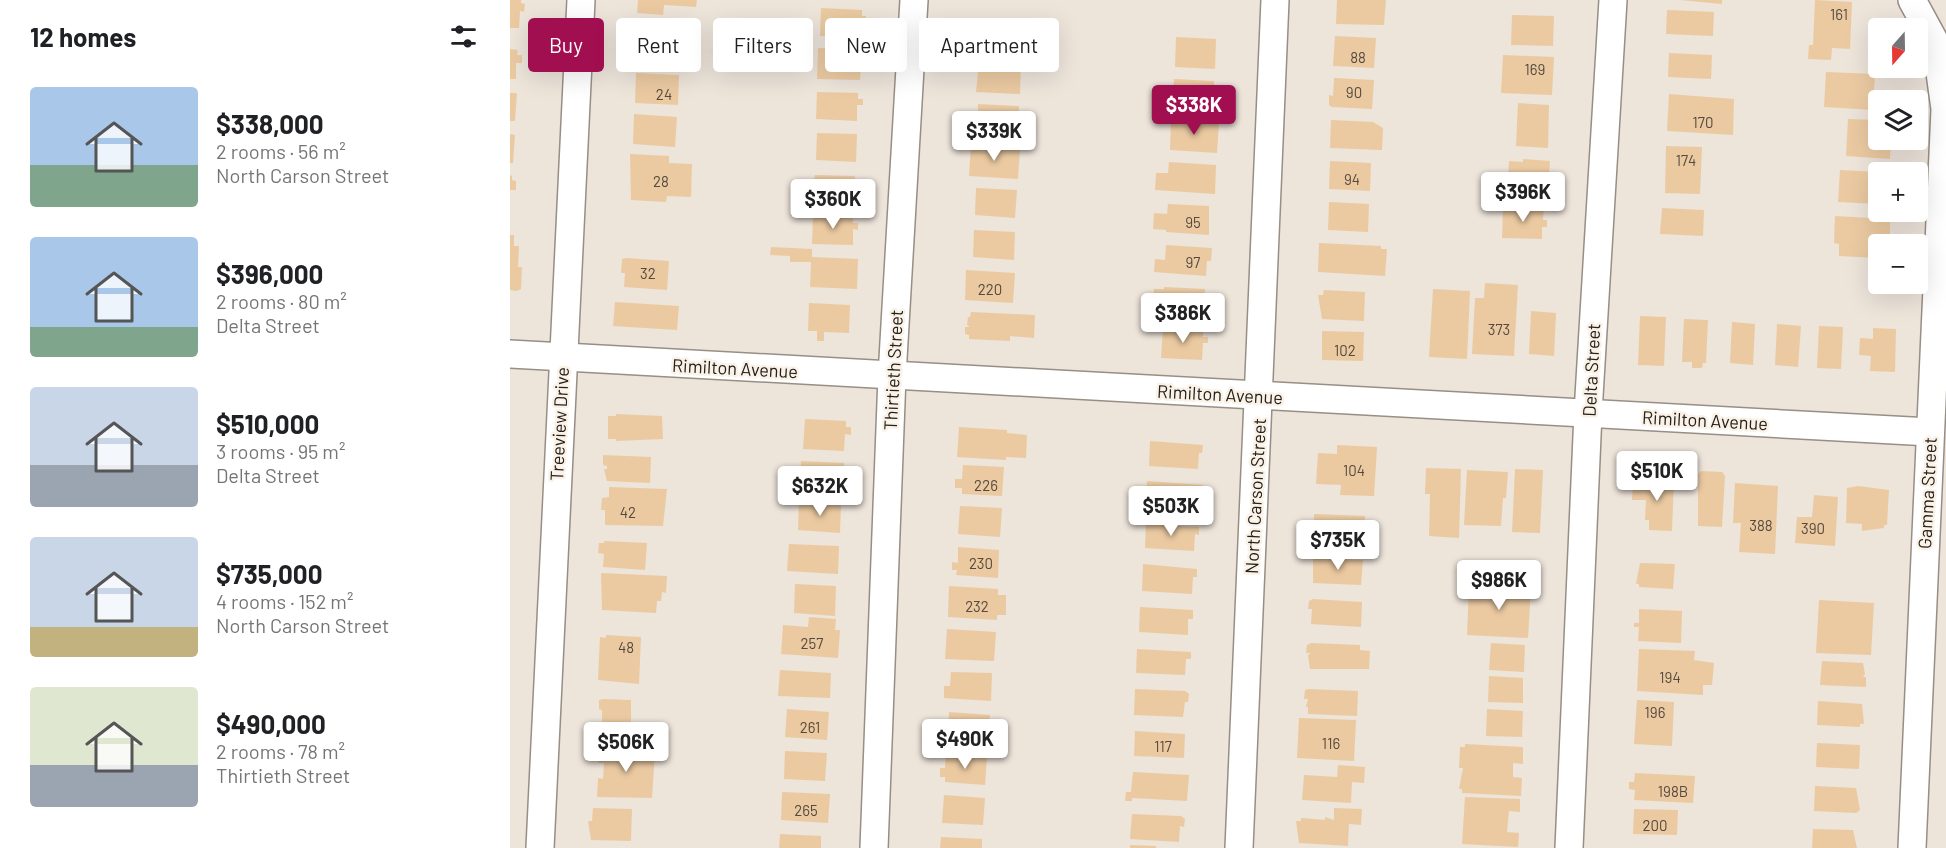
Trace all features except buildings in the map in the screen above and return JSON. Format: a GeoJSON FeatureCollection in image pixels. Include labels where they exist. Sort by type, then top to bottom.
{"type":"FeatureCollection","features":[{"type":"Feature","properties":{"kind":"street","name":"Treeview Drive"},"geometry":{"type":"LineString","coordinates":[[540,848],[580,0]]}},
{"type":"Feature","properties":{"kind":"street","name":"Thirtieth Street"},"geometry":{"type":"LineString","coordinates":[[874,848],[892,376],[914,0]]}},
{"type":"Feature","properties":{"kind":"street","name":"North Carson Street"},"geometry":{"type":"LineString","coordinates":[[1239,848],[1275,0]]}},
{"type":"Feature","properties":{"kind":"street","name":"Delta Street"},"geometry":{"type":"LineString","coordinates":[[1569,848],[1588,413],[1613,0]]}},
{"type":"Feature","properties":{"kind":"street","name":"Gamma Street"},"geometry":{"type":"LineString","coordinates":[[1912,0],[1936,44],[1944,109],[1912,848]]}},
{"type":"Feature","properties":{"kind":"street","name":"Rimilton Avenue"},"geometry":{"type":"LineString","coordinates":[[510,354],[1930,432]]}}]}
